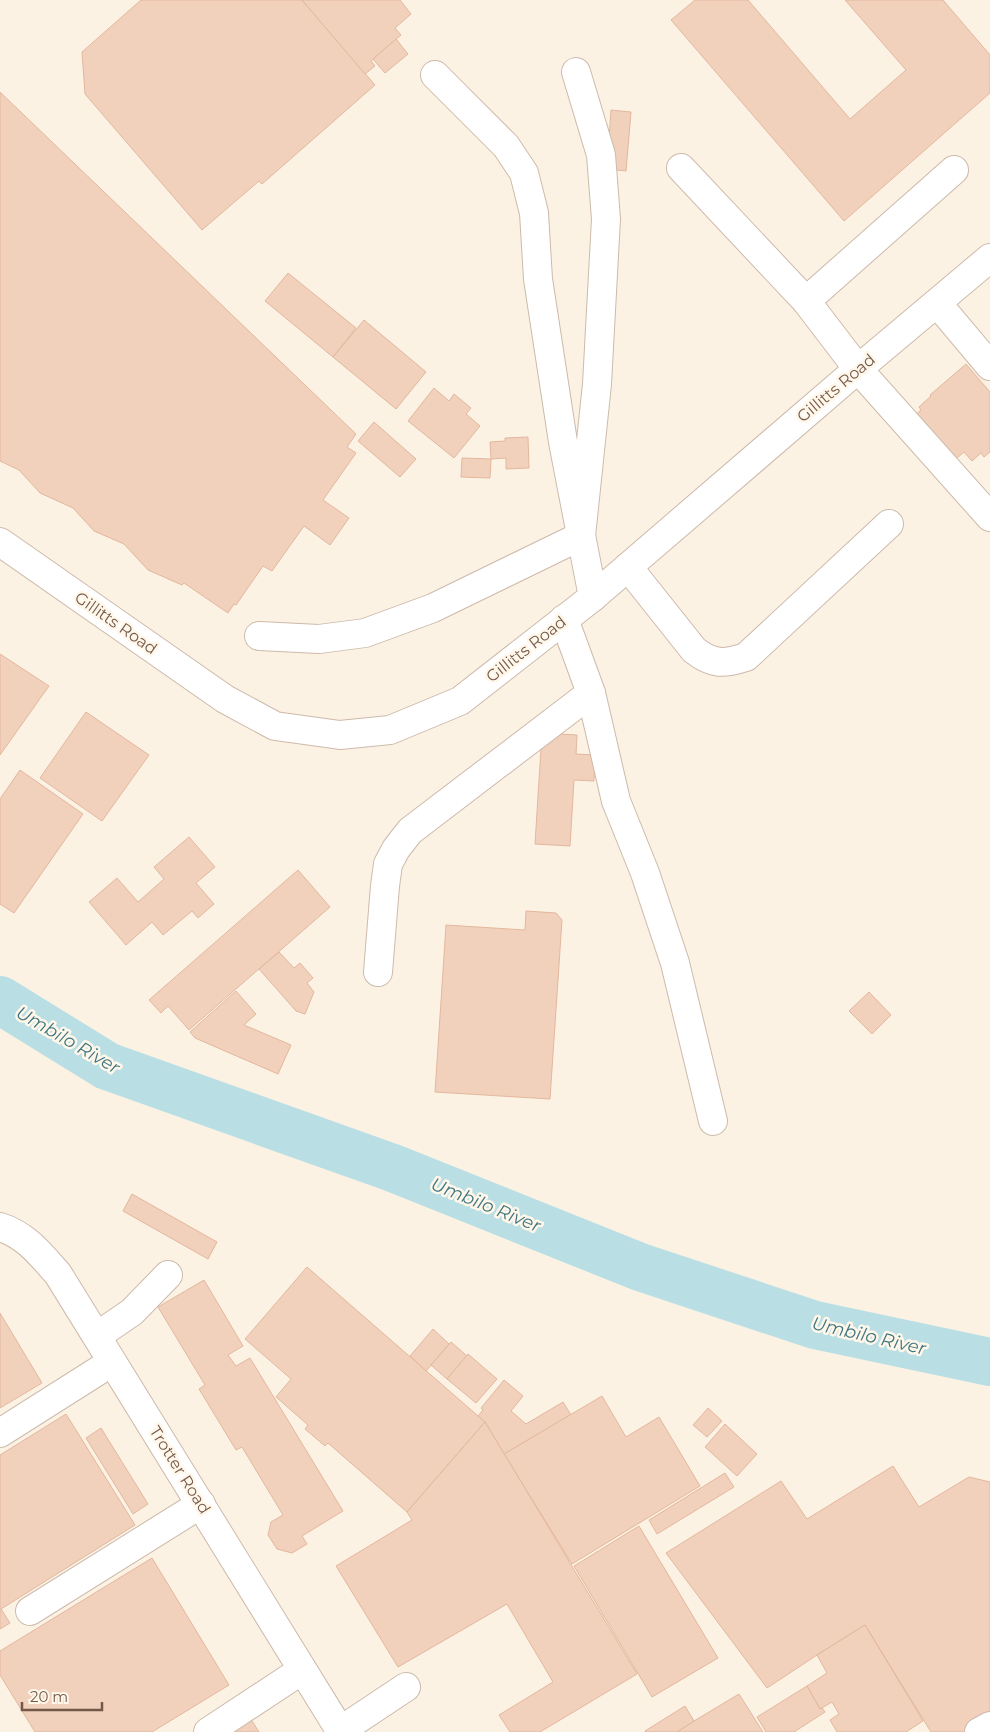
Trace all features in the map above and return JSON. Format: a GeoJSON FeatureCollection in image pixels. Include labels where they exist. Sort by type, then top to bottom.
{"type":"FeatureCollection","features":[{"type":"Feature","properties":{"kind":"lane"},"geometry":{"type":"LineString","coordinates":[[576,72],[601,155],[606,219],[597,384],[581,536]]}},
{"type":"Feature","properties":{"kind":"lane"},"geometry":{"type":"LineString","coordinates":[[435,75],[506,146],[524,173],[534,213],[538,279],[563,442],[593,596]]}},
{"type":"Feature","properties":{"kind":"lane"},"geometry":{"type":"LineString","coordinates":[[681,168],[806,301],[858,369],[990,517]]}},
{"type":"Feature","properties":{"kind":"lane"},"geometry":{"type":"LineString","coordinates":[[806,301],[954,170]]}},
{"type":"Feature","properties":{"kind":"lane","name":"Gillitts Road"},"geometry":{"type":"LineString","coordinates":[[0,542],[225,699],[275,726],[340,735],[390,730],[460,701],[628,567],[990,258]]}},
{"type":"Feature","properties":{"kind":"lane"},"geometry":{"type":"LineString","coordinates":[[938,303],[989,364]]}},
{"type":"Feature","properties":{"kind":"lane"},"geometry":{"type":"LineString","coordinates":[[628,567],[694,650],[707,660],[732,662],[746,657],[889,524]]}},
{"type":"Feature","properties":{"kind":"lane"},"geometry":{"type":"LineString","coordinates":[[259,636],[319,639],[365,633],[433,608],[581,536]]}},
{"type":"Feature","properties":{"kind":"lane"},"geometry":{"type":"LineString","coordinates":[[564,619],[590,693],[616,801],[645,873],[675,964],[714,1121]]}},
{"type":"Feature","properties":{"kind":"lane"},"geometry":{"type":"LineString","coordinates":[[378,972],[388,864],[396,849],[410,831],[590,693]]}},
{"type":"Feature","properties":{"kind":"lane","name":"Trotter Road"},"geometry":{"type":"LineString","coordinates":[[0,1227],[11,1230],[34,1246],[58,1274],[341,1731]]}},
{"type":"Feature","properties":{"kind":"lane"},"geometry":{"type":"LineString","coordinates":[[97,1336],[132,1312],[168,1275]]}},
{"type":"Feature","properties":{"kind":"lane"},"geometry":{"type":"LineString","coordinates":[[0,1433],[112,1362]]}},
{"type":"Feature","properties":{"kind":"lane"},"geometry":{"type":"LineString","coordinates":[[30,1611],[201,1504]]}},
{"type":"Feature","properties":{"kind":"lane"},"geometry":{"type":"LineString","coordinates":[[208,1732],[302,1670]]}},
{"type":"Feature","properties":{"kind":"lane"},"geometry":{"type":"LineString","coordinates":[[341,1731],[406,1687]]}},
{"type":"Feature","properties":{"kind":"lane"},"geometry":{"type":"LineString","coordinates":[[979,1732],[990,1726]]}},
{"type":"Feature","properties":{"kind":"building"},"geometry":{"type":"Polygon","coordinates":[[[141,0],[302,0],[375,85],[262,184],[259,181],[202,230],[85,94],[82,52],[141,0]]]}},
{"type":"Feature","properties":{"kind":"building"},"geometry":{"type":"Polygon","coordinates":[[[302,0],[400,0],[411,14],[395,28],[401,35],[371,61],[375,66],[365,74],[302,0]]]}},
{"type":"Feature","properties":{"kind":"building"},"geometry":{"type":"Polygon","coordinates":[[[695,0],[748,0],[850,119],[906,70],[845,0],[943,0],[990,55],[990,93],[844,221],[671,20],[695,0]]]}},
{"type":"Feature","properties":{"kind":"building"},"geometry":{"type":"Polygon","coordinates":[[[396,39],[408,54],[385,73],[373,59],[396,39]]]}},
{"type":"Feature","properties":{"kind":"building"},"geometry":{"type":"Polygon","coordinates":[[[0,92],[356,434],[347,447],[356,453],[323,500],[349,518],[330,545],[304,526],[272,571],[263,566],[236,605],[234,604],[228,613],[184,583],[182,585],[148,570],[124,544],[94,531],[73,508],[40,493],[19,470],[0,461],[0,92]]]}},
{"type":"Feature","properties":{"kind":"building"},"geometry":{"type":"Polygon","coordinates":[[[611,110],[631,112],[626,171],[607,169],[611,110]]]}},
{"type":"Feature","properties":{"kind":"building"},"geometry":{"type":"Polygon","coordinates":[[[288,273],[356,328],[333,357],[265,301],[288,273]]]}},
{"type":"Feature","properties":{"kind":"building"},"geometry":{"type":"Polygon","coordinates":[[[364,320],[426,372],[396,409],[333,357],[364,320]]]}},
{"type":"Feature","properties":{"kind":"building"},"geometry":{"type":"Polygon","coordinates":[[[966,364],[990,392],[990,452],[984,457],[981,453],[972,461],[964,452],[950,464],[914,416],[921,410],[919,407],[930,395],[966,364]]]}},
{"type":"Feature","properties":{"kind":"building"},"geometry":{"type":"Polygon","coordinates":[[[434,388],[449,401],[454,394],[471,408],[466,414],[480,426],[454,458],[408,421],[434,388]]]}},
{"type":"Feature","properties":{"kind":"building"},"geometry":{"type":"Polygon","coordinates":[[[374,422],[416,459],[400,477],[358,441],[374,422]]]}},
{"type":"Feature","properties":{"kind":"building"},"geometry":{"type":"Polygon","coordinates":[[[528,437],[529,468],[506,469],[506,458],[491,459],[490,442],[505,441],[505,438],[528,437]]]}},
{"type":"Feature","properties":{"kind":"building"},"geometry":{"type":"Polygon","coordinates":[[[462,458],[491,459],[490,478],[461,477],[462,458]]]}},
{"type":"Feature","properties":{"kind":"building"},"geometry":{"type":"Polygon","coordinates":[[[0,654],[49,686],[0,755],[0,654]]]}},
{"type":"Feature","properties":{"kind":"building"},"geometry":{"type":"Polygon","coordinates":[[[86,712],[149,755],[102,821],[40,778],[86,712]]]}},
{"type":"Feature","properties":{"kind":"building"},"geometry":{"type":"Polygon","coordinates":[[[542,733],[577,735],[576,754],[595,755],[594,781],[574,780],[570,846],[535,844],[542,733]]]}},
{"type":"Feature","properties":{"kind":"building"},"geometry":{"type":"Polygon","coordinates":[[[20,770],[83,814],[14,913],[0,904],[0,799],[20,770]]]}},
{"type":"Feature","properties":{"kind":"building"},"geometry":{"type":"Polygon","coordinates":[[[189,837],[215,867],[196,883],[214,904],[198,918],[192,911],[163,935],[152,922],[126,945],[89,902],[117,878],[138,902],[164,879],[154,867],[189,837]]]}},
{"type":"Feature","properties":{"kind":"building"},"geometry":{"type":"Polygon","coordinates":[[[298,870],[330,907],[189,1030],[168,1006],[161,1013],[149,1000],[298,870]]]}},
{"type":"Feature","properties":{"kind":"building"},"geometry":{"type":"Polygon","coordinates":[[[526,911],[556,913],[562,920],[550,1099],[435,1092],[446,925],[525,930],[526,911]]]}},
{"type":"Feature","properties":{"kind":"building"},"geometry":{"type":"Polygon","coordinates":[[[279,952],[294,968],[300,963],[313,978],[307,983],[314,992],[305,1014],[296,1011],[259,969],[279,952]]]}},
{"type":"Feature","properties":{"kind":"building"},"geometry":{"type":"Polygon","coordinates":[[[236,991],[256,1014],[244,1025],[291,1045],[278,1074],[195,1038],[190,1032],[236,991]]]}},
{"type":"Feature","properties":{"kind":"building"},"geometry":{"type":"Polygon","coordinates":[[[869,992],[891,1015],[872,1034],[849,1011],[869,992]]]}},
{"type":"Feature","properties":{"kind":"building"},"geometry":{"type":"Polygon","coordinates":[[[132,1194],[217,1242],[208,1259],[123,1211],[132,1194]]]}},
{"type":"Feature","properties":{"kind":"building"},"geometry":{"type":"Polygon","coordinates":[[[307,1267],[485,1422],[407,1512],[328,1443],[325,1446],[305,1429],[308,1425],[276,1397],[291,1379],[245,1339],[307,1267]]]}},
{"type":"Feature","properties":{"kind":"building"},"geometry":{"type":"Polygon","coordinates":[[[204,1280],[243,1346],[228,1355],[236,1366],[250,1358],[343,1511],[302,1536],[307,1544],[292,1553],[277,1549],[268,1535],[271,1522],[283,1515],[242,1447],[236,1450],[199,1389],[205,1385],[158,1307],[204,1280]]]}},
{"type":"Feature","properties":{"kind":"building"},"geometry":{"type":"Polygon","coordinates":[[[0,1313],[42,1383],[0,1408],[0,1313]]]}},
{"type":"Feature","properties":{"kind":"building"},"geometry":{"type":"Polygon","coordinates":[[[433,1329],[449,1344],[426,1371],[410,1356],[433,1329]]]}},
{"type":"Feature","properties":{"kind":"building"},"geometry":{"type":"Polygon","coordinates":[[[451,1342],[467,1356],[447,1379],[431,1365],[451,1342]]]}},
{"type":"Feature","properties":{"kind":"building"},"geometry":{"type":"Polygon","coordinates":[[[468,1354],[497,1379],[476,1403],[447,1379],[468,1354]]]}},
{"type":"Feature","properties":{"kind":"building"},"geometry":{"type":"Polygon","coordinates":[[[504,1380],[523,1396],[511,1411],[526,1424],[563,1402],[571,1415],[504,1454],[485,1422],[478,1416],[483,1410],[481,1408],[504,1380]]]}},
{"type":"Feature","properties":{"kind":"building"},"geometry":{"type":"Polygon","coordinates":[[[602,1396],[626,1437],[659,1417],[700,1486],[572,1564],[504,1454],[602,1396]]]}},
{"type":"Feature","properties":{"kind":"building"},"geometry":{"type":"Polygon","coordinates":[[[708,1408],[722,1421],[707,1437],[693,1425],[708,1408]]]}},
{"type":"Feature","properties":{"kind":"building"},"geometry":{"type":"Polygon","coordinates":[[[66,1414],[135,1525],[1,1609],[10,1623],[0,1629],[0,1455],[66,1414]]]}},
{"type":"Feature","properties":{"kind":"building"},"geometry":{"type":"Polygon","coordinates":[[[485,1422],[637,1674],[540,1732],[510,1732],[499,1715],[553,1682],[507,1604],[398,1667],[336,1566],[412,1520],[407,1512],[485,1422]]]}},
{"type":"Feature","properties":{"kind":"building"},"geometry":{"type":"Polygon","coordinates":[[[725,1424],[757,1454],[737,1476],[705,1447],[725,1424]]]}},
{"type":"Feature","properties":{"kind":"building"},"geometry":{"type":"Polygon","coordinates":[[[101,1428],[148,1504],[133,1514],[86,1438],[101,1428]]]}},
{"type":"Feature","properties":{"kind":"building"},"geometry":{"type":"Polygon","coordinates":[[[893,1466],[919,1507],[969,1477],[990,1482],[990,1719],[969,1732],[931,1732],[865,1625],[767,1688],[666,1553],[781,1481],[807,1519],[893,1466]]]}},
{"type":"Feature","properties":{"kind":"building"},"geometry":{"type":"Polygon","coordinates":[[[725,1473],[734,1487],[657,1534],[649,1520],[725,1473]]]}},
{"type":"Feature","properties":{"kind":"building"},"geometry":{"type":"Polygon","coordinates":[[[639,1526],[718,1658],[652,1697],[574,1566],[639,1526]]]}},
{"type":"Feature","properties":{"kind":"building"},"geometry":{"type":"Polygon","coordinates":[[[152,1558],[229,1685],[152,1732],[35,1732],[0,1675],[0,1651],[152,1558]]]}},
{"type":"Feature","properties":{"kind":"building"},"geometry":{"type":"Polygon","coordinates":[[[865,1625],[923,1721],[906,1732],[837,1732],[830,1720],[839,1714],[832,1702],[820,1709],[807,1686],[827,1673],[817,1655],[865,1625]]]}},
{"type":"Feature","properties":{"kind":"building"},"geometry":{"type":"Polygon","coordinates":[[[807,1686],[820,1709],[822,1708],[825,1712],[794,1732],[766,1732],[757,1717],[807,1686]]]}},
{"type":"Feature","properties":{"kind":"building"},"geometry":{"type":"Polygon","coordinates":[[[739,1694],[763,1732],[677,1732],[694,1721],[739,1694]]]}},
{"type":"Feature","properties":{"kind":"building"},"geometry":{"type":"Polygon","coordinates":[[[685,1706],[694,1721],[677,1732],[645,1732],[645,1731],[685,1706]]]}},
{"type":"Feature","properties":{"kind":"building"},"geometry":{"type":"Polygon","coordinates":[[[247,1713],[259,1732],[216,1732],[247,1713]]]}},
{"type":"Feature","properties":{"kind":"waterway","name":"Umbilo River"},"geometry":{"type":"LineString","coordinates":[[0,1000],[107,1066],[393,1168],[640,1267],[815,1325],[990,1362]]}}]}
